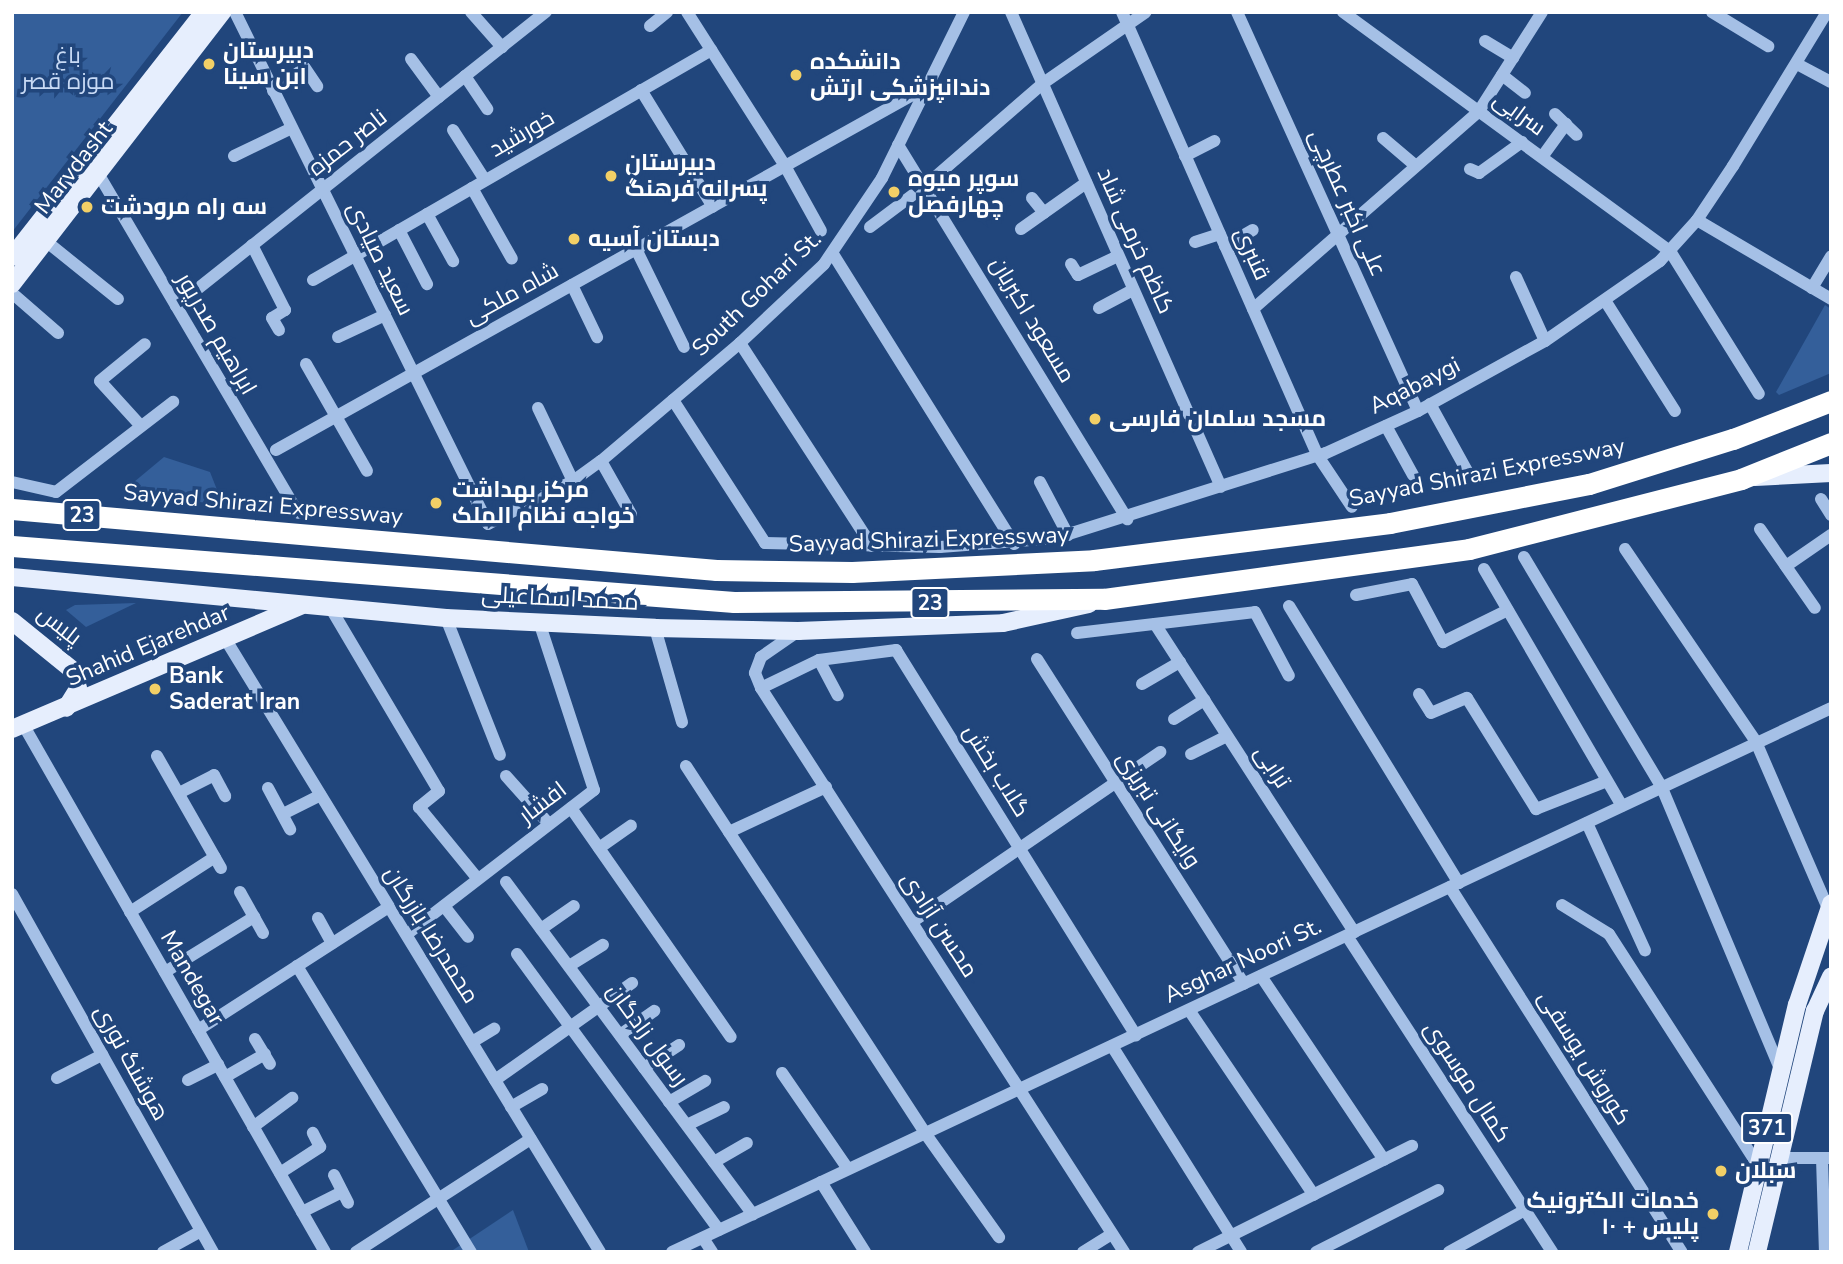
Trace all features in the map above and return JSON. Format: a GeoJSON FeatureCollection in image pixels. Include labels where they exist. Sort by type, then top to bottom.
{"type":"FeatureCollection","features":[{"type":"Feature","properties":{"kind":"highway","name":"Sayyad Shirazi Expressway"},"geometry":{"type":"LineString","coordinates":[[12,509],[716,570],[852,572],[1094,560],[1390,523],[1589,484],[1733,439],[1831,401]]}},
{"type":"Feature","properties":{"kind":"highway","name":"23"},"geometry":{"type":"LineString","coordinates":[[12,546],[734,602],[1104,600],[1448,554],[1741,479],[1799,459],[1831,443]]}},
{"type":"Feature","properties":{"kind":"main road","name":"Marvdasht"},"geometry":{"type":"LineString","coordinates":[[12,257],[204,12]]}},
{"type":"Feature","properties":{"kind":"main road","name":"Marvdasht"},"geometry":{"type":"LineString","coordinates":[[12,284],[99,176],[222,12]]}},
{"type":"Feature","properties":{"kind":"main road"},"geometry":{"type":"LineString","coordinates":[[1799,459],[1831,451]]}},
{"type":"Feature","properties":{"kind":"main road"},"geometry":{"type":"LineString","coordinates":[[1741,479],[1831,473]]}},
{"type":"Feature","properties":{"kind":"main road","name":"محمد اسماعیلی"},"geometry":{"type":"LineString","coordinates":[[12,577],[446,618],[655,628],[798,631],[1003,623],[1104,600]]}},
{"type":"Feature","properties":{"kind":"main road","name":"Shahid Ejarehdar"},"geometry":{"type":"LineString","coordinates":[[18,727],[301,606]]}},
{"type":"Feature","properties":{"kind":"main road","name":"پلیس"},"geometry":{"type":"LineString","coordinates":[[12,621],[75,672],[78,689],[66,708]]}},
{"type":"Feature","properties":{"kind":"main road","name":"371"},"geometry":{"type":"LineString","coordinates":[[1738,1252],[1797,1005],[1830,907]]}},
{"type":"Feature","properties":{"kind":"main road","name":"371"},"geometry":{"type":"LineString","coordinates":[[1757,1252],[1815,1011],[1831,976]]}},
{"type":"Feature","properties":{"kind":"main road"},"geometry":{"type":"LineString","coordinates":[[1760,1158],[1780,1158]]}},
{"type":"Feature","properties":{"kind":"street","name":"سعید صیادی"},"geometry":{"type":"LineString","coordinates":[[234,12],[488,524]]}},
{"type":"Feature","properties":{"kind":"street"},"geometry":{"type":"LineString","coordinates":[[471,12],[502,47]]}},
{"type":"Feature","properties":{"kind":"street"},"geometry":{"type":"LineString","coordinates":[[650,26],[667,12]]}},
{"type":"Feature","properties":{"kind":"street"},"geometry":{"type":"LineString","coordinates":[[687,12],[785,166],[821,231]]}},
{"type":"Feature","properties":{"kind":"street","name":"South Gohari St."},"geometry":{"type":"LineString","coordinates":[[488,524],[573,481],[601,461],[740,343],[833,254],[870,198],[964,12]]}},
{"type":"Feature","properties":{"kind":"street","name":"کاظم خرمی شاد"},"geometry":{"type":"LineString","coordinates":[[1010,12],[1221,487]]}},
{"type":"Feature","properties":{"kind":"street"},"geometry":{"type":"LineString","coordinates":[[870,227],[926,186],[1042,84],[1125,18],[1146,12]]}},
{"type":"Feature","properties":{"kind":"street","name":"علی اکبر عطرچی"},"geometry":{"type":"LineString","coordinates":[[1237,12],[1418,411]]}},
{"type":"Feature","properties":{"kind":"street","name":"سرایی"},"geometry":{"type":"LineString","coordinates":[[1343,12],[1670,251]]}},
{"type":"Feature","properties":{"kind":"street"},"geometry":{"type":"LineString","coordinates":[[1254,309],[1479,111],[1542,12]]}},
{"type":"Feature","properties":{"kind":"street"},"geometry":{"type":"LineString","coordinates":[[1712,12],[1768,46]]}},
{"type":"Feature","properties":{"kind":"street","name":"Aqabaygi"},"geometry":{"type":"LineString","coordinates":[[673,400],[765,543],[872,546],[1014,544],[1127,519],[1318,456],[1418,411],[1545,341],[1606,302],[1670,251],[1697,220],[1797,64],[1827,12]]}},
{"type":"Feature","properties":{"kind":"street","name":"ناصر حمزه"},"geometry":{"type":"LineString","coordinates":[[176,306],[541,14]]}},
{"type":"Feature","properties":{"kind":"street","name":"قنبری"},"geometry":{"type":"LineString","coordinates":[[1125,18],[1318,456],[1352,507]]}},
{"type":"Feature","properties":{"kind":"street"},"geometry":{"type":"LineString","coordinates":[[1485,41],[1513,58]]}},
{"type":"Feature","properties":{"kind":"street","name":"خورشید"},"geometry":{"type":"LineString","coordinates":[[313,280],[710,50]]}},
{"type":"Feature","properties":{"kind":"street"},"geometry":{"type":"LineString","coordinates":[[411,59],[439,97]]}},
{"type":"Feature","properties":{"kind":"street"},"geometry":{"type":"LineString","coordinates":[[1797,64],[1831,82]]}},
{"type":"Feature","properties":{"kind":"street"},"geometry":{"type":"LineString","coordinates":[[273,91],[305,68],[317,86]]}},
{"type":"Feature","properties":{"kind":"street"},"geometry":{"type":"LineString","coordinates":[[1502,75],[1525,93]]}},
{"type":"Feature","properties":{"kind":"street"},"geometry":{"type":"LineString","coordinates":[[465,76],[487,109]]}},
{"type":"Feature","properties":{"kind":"street","name":"شاه ملکی"},"geometry":{"type":"LineString","coordinates":[[276,450],[925,88]]}},
{"type":"Feature","properties":{"kind":"street"},"geometry":{"type":"LineString","coordinates":[[640,90],[712,207]]}},
{"type":"Feature","properties":{"kind":"street"},"geometry":{"type":"LineString","coordinates":[[1555,114],[1577,135]]}},
{"type":"Feature","properties":{"kind":"street"},"geometry":{"type":"LineString","coordinates":[[1542,157],[1566,124]]}},
{"type":"Feature","properties":{"kind":"street"},"geometry":{"type":"LineString","coordinates":[[234,156],[292,128]]}},
{"type":"Feature","properties":{"kind":"street"},"geometry":{"type":"LineString","coordinates":[[453,130],[485,180]]}},
{"type":"Feature","properties":{"kind":"street"},"geometry":{"type":"LineString","coordinates":[[1383,138],[1416,166]]}},
{"type":"Feature","properties":{"kind":"street"},"geometry":{"type":"LineString","coordinates":[[1185,156],[1214,141]]}},
{"type":"Feature","properties":{"kind":"street"},"geometry":{"type":"LineString","coordinates":[[1470,169],[1479,173],[1522,142]]}},
{"type":"Feature","properties":{"kind":"street","name":"مسعود اکبریان"},"geometry":{"type":"LineString","coordinates":[[898,145],[926,186],[1127,519]]}},
{"type":"Feature","properties":{"kind":"street","name":"ابراهیم صدرپور"},"geometry":{"type":"LineString","coordinates":[[99,176],[298,513]]}},
{"type":"Feature","properties":{"kind":"street"},"geometry":{"type":"LineString","coordinates":[[1021,229],[1086,183]]}},
{"type":"Feature","properties":{"kind":"street"},"geometry":{"type":"LineString","coordinates":[[472,188],[512,259]]}},
{"type":"Feature","properties":{"kind":"street"},"geometry":{"type":"LineString","coordinates":[[1032,198],[1044,213]]}},
{"type":"Feature","properties":{"kind":"street"},"geometry":{"type":"LineString","coordinates":[[427,214],[453,261]]}},
{"type":"Feature","properties":{"kind":"street"},"geometry":{"type":"LineString","coordinates":[[1697,220],[1831,299]]}},
{"type":"Feature","properties":{"kind":"street"},"geometry":{"type":"LineString","coordinates":[[399,230],[427,284]]}},
{"type":"Feature","properties":{"kind":"street"},"geometry":{"type":"LineString","coordinates":[[1195,242],[1223,240],[1253,230]]}},
{"type":"Feature","properties":{"kind":"street"},"geometry":{"type":"LineString","coordinates":[[47,242],[118,299]]}},
{"type":"Feature","properties":{"kind":"street"},"geometry":{"type":"LineString","coordinates":[[252,246],[285,310],[272,318],[279,330]]}},
{"type":"Feature","properties":{"kind":"street"},"geometry":{"type":"LineString","coordinates":[[636,249],[684,347]]}},
{"type":"Feature","properties":{"kind":"street"},"geometry":{"type":"LineString","coordinates":[[1670,251],[1759,394]]}},
{"type":"Feature","properties":{"kind":"street"},"geometry":{"type":"LineString","coordinates":[[833,254],[1014,544]]}},
{"type":"Feature","properties":{"kind":"street"},"geometry":{"type":"LineString","coordinates":[[1071,264],[1079,275],[1118,256]]}},
{"type":"Feature","properties":{"kind":"street"},"geometry":{"type":"LineString","coordinates":[[1812,288],[1831,256]]}},
{"type":"Feature","properties":{"kind":"street"},"geometry":{"type":"LineString","coordinates":[[1516,277],[1545,341]]}},
{"type":"Feature","properties":{"kind":"street"},"geometry":{"type":"LineString","coordinates":[[572,285],[597,337]]}},
{"type":"Feature","properties":{"kind":"street"},"geometry":{"type":"LineString","coordinates":[[1099,308],[1133,290]]}},
{"type":"Feature","properties":{"kind":"street"},"geometry":{"type":"LineString","coordinates":[[12,293],[58,333]]}},
{"type":"Feature","properties":{"kind":"street"},"geometry":{"type":"LineString","coordinates":[[1606,302],[1675,411]]}},
{"type":"Feature","properties":{"kind":"street"},"geometry":{"type":"LineString","coordinates":[[338,337],[385,315]]}},
{"type":"Feature","properties":{"kind":"street"},"geometry":{"type":"LineString","coordinates":[[740,343],[872,546]]}},
{"type":"Feature","properties":{"kind":"street"},"geometry":{"type":"LineString","coordinates":[[140,425],[100,381],[145,344]]}},
{"type":"Feature","properties":{"kind":"street"},"geometry":{"type":"LineString","coordinates":[[306,364],[367,471]]}},
{"type":"Feature","properties":{"kind":"street"},"geometry":{"type":"LineString","coordinates":[[13,483],[56,492],[173,402]]}},
{"type":"Feature","properties":{"kind":"street"},"geometry":{"type":"LineString","coordinates":[[1430,404],[1467,471]]}},
{"type":"Feature","properties":{"kind":"street"},"geometry":{"type":"LineString","coordinates":[[538,408],[573,481]]}},
{"type":"Feature","properties":{"kind":"street"},"geometry":{"type":"LineString","coordinates":[[1386,426],[1413,475]]}},
{"type":"Feature","properties":{"kind":"street"},"geometry":{"type":"LineString","coordinates":[[601,461],[631,514]]}},
{"type":"Feature","properties":{"kind":"street"},"geometry":{"type":"LineString","coordinates":[[1040,482],[1068,534]]}},
{"type":"Feature","properties":{"kind":"street"},"geometry":{"type":"LineString","coordinates":[[1821,499],[1831,515]]}},
{"type":"Feature","properties":{"kind":"street"},"geometry":{"type":"LineString","coordinates":[[1760,529],[1815,608]]}},
{"type":"Feature","properties":{"kind":"street"},"geometry":{"type":"LineString","coordinates":[[1786,566],[1831,535]]}},
{"type":"Feature","properties":{"kind":"street"},"geometry":{"type":"LineString","coordinates":[[1625,549],[1756,742],[1830,907]]}},
{"type":"Feature","properties":{"kind":"street"},"geometry":{"type":"LineString","coordinates":[[1524,557],[1662,788],[1781,1071]]}},
{"type":"Feature","properties":{"kind":"street"},"geometry":{"type":"LineString","coordinates":[[1484,569],[1622,806]]}},
{"type":"Feature","properties":{"kind":"street"},"geometry":{"type":"LineString","coordinates":[[1356,595],[1412,584],[1443,642],[1508,610]]}},
{"type":"Feature","properties":{"kind":"street","name":"کوروش یوسفی"},"geometry":{"type":"LineString","coordinates":[[1289,606],[1454,885],[1682,1252]]}},
{"type":"Feature","properties":{"kind":"street"},"geometry":{"type":"LineString","coordinates":[[330,607],[439,791],[419,807],[478,879]]}},
{"type":"Feature","properties":{"kind":"street"},"geometry":{"type":"LineString","coordinates":[[1077,633],[1255,612],[1289,676]]}},
{"type":"Feature","properties":{"kind":"street"},"geometry":{"type":"LineString","coordinates":[[446,618],[500,755]]}},
{"type":"Feature","properties":{"kind":"street","name":"افشار"},"geometry":{"type":"LineString","coordinates":[[411,931],[594,790],[594,783],[539,622]]}},
{"type":"Feature","properties":{"kind":"street","name":"ترابی"},"geometry":{"type":"LineString","coordinates":[[1155,624],[1350,934]]}},
{"type":"Feature","properties":{"kind":"street"},"geometry":{"type":"LineString","coordinates":[[655,628],[682,722]]}},
{"type":"Feature","properties":{"kind":"street"},"geometry":{"type":"LineString","coordinates":[[761,688],[755,673],[761,657],[798,631]]}},
{"type":"Feature","properties":{"kind":"street","name":"محمدرضا بازرگان"},"geometry":{"type":"LineString","coordinates":[[226,640],[600,1252]]}},
{"type":"Feature","properties":{"kind":"street","name":"گلاب بخش"},"geometry":{"type":"LineString","coordinates":[[761,688],[819,660],[896,650],[1136,1035]]}},
{"type":"Feature","properties":{"kind":"street","name":"وایگانی تبریزی"},"geometry":{"type":"LineString","coordinates":[[1037,659],[1244,984]]}},
{"type":"Feature","properties":{"kind":"street"},"geometry":{"type":"LineString","coordinates":[[819,660],[838,695]]}},
{"type":"Feature","properties":{"kind":"street"},"geometry":{"type":"LineString","coordinates":[[1142,684],[1180,662]]}},
{"type":"Feature","properties":{"kind":"street","name":"محسن آزادی"},"geometry":{"type":"LineString","coordinates":[[761,688],[1124,1252]]}},
{"type":"Feature","properties":{"kind":"street"},"geometry":{"type":"LineString","coordinates":[[1419,694],[1431,713],[1466,698],[1536,809],[1607,782]]}},
{"type":"Feature","properties":{"kind":"street"},"geometry":{"type":"LineString","coordinates":[[1174,719],[1204,700]]}},
{"type":"Feature","properties":{"kind":"street","name":"Asghar Noori St."},"geometry":{"type":"LineString","coordinates":[[673,1252],[1831,708]]}},
{"type":"Feature","properties":{"kind":"street","name":"Mandegar"},"geometry":{"type":"LineString","coordinates":[[18,727],[130,912],[325,1252]]}},
{"type":"Feature","properties":{"kind":"street"},"geometry":{"type":"LineString","coordinates":[[1191,754],[1227,736]]}},
{"type":"Feature","properties":{"kind":"street"},"geometry":{"type":"LineString","coordinates":[[912,922],[1160,752]]}},
{"type":"Feature","properties":{"kind":"street"},"geometry":{"type":"LineString","coordinates":[[130,912],[218,862],[158,756]]}},
{"type":"Feature","properties":{"kind":"street"},"geometry":{"type":"LineString","coordinates":[[686,766],[925,1133],[999,1237]]}},
{"type":"Feature","properties":{"kind":"street"},"geometry":{"type":"LineString","coordinates":[[179,793],[214,775],[225,796]]}},
{"type":"Feature","properties":{"kind":"street"},"geometry":{"type":"LineString","coordinates":[[506,776],[549,824]]}},
{"type":"Feature","properties":{"kind":"street"},"geometry":{"type":"LineString","coordinates":[[729,832],[825,787]]}},
{"type":"Feature","properties":{"kind":"street"},"geometry":{"type":"LineString","coordinates":[[268,788],[290,829]]}},
{"type":"Feature","properties":{"kind":"street"},"geometry":{"type":"LineString","coordinates":[[283,814],[321,795]]}},
{"type":"Feature","properties":{"kind":"street"},"geometry":{"type":"LineString","coordinates":[[571,808],[731,1037]]}},
{"type":"Feature","properties":{"kind":"street"},"geometry":{"type":"LineString","coordinates":[[1587,823],[1645,950]]}},
{"type":"Feature","properties":{"kind":"street"},"geometry":{"type":"LineString","coordinates":[[599,848],[631,826]]}},
{"type":"Feature","properties":{"kind":"street","name":"رسول زادگان"},"geometry":{"type":"LineString","coordinates":[[506,882],[753,1214]]}},
{"type":"Feature","properties":{"kind":"street"},"geometry":{"type":"LineString","coordinates":[[240,892],[263,933]]}},
{"type":"Feature","properties":{"kind":"street","name":"هوشنگ نوری"},"geometry":{"type":"LineString","coordinates":[[12,894],[17,912],[103,1055],[213,1252]]}},
{"type":"Feature","properties":{"kind":"street"},"geometry":{"type":"LineString","coordinates":[[1562,905],[1603,928],[1631,963],[1760,1158]]}},
{"type":"Feature","properties":{"kind":"street"},"geometry":{"type":"LineString","coordinates":[[444,906],[468,937]]}},
{"type":"Feature","properties":{"kind":"street"},"geometry":{"type":"LineString","coordinates":[[541,929],[573,906]]}},
{"type":"Feature","properties":{"kind":"street"},"geometry":{"type":"LineString","coordinates":[[198,1030],[389,907]]}},
{"type":"Feature","properties":{"kind":"street"},"geometry":{"type":"LineString","coordinates":[[165,972],[254,918]]}},
{"type":"Feature","properties":{"kind":"street"},"geometry":{"type":"LineString","coordinates":[[318,918],[332,943]]}},
{"type":"Feature","properties":{"kind":"street","name":"کمال موسوی"},"geometry":{"type":"LineString","coordinates":[[1350,934],[1552,1252]]}},
{"type":"Feature","properties":{"kind":"street"},"geometry":{"type":"LineString","coordinates":[[569,966],[603,945]]}},
{"type":"Feature","properties":{"kind":"street"},"geometry":{"type":"LineString","coordinates":[[517,954],[719,1230]]}},
{"type":"Feature","properties":{"kind":"street"},"geometry":{"type":"LineString","coordinates":[[297,965],[471,1252]]}},
{"type":"Feature","properties":{"kind":"street"},"geometry":{"type":"LineString","coordinates":[[1261,976],[1384,1160]]}},
{"type":"Feature","properties":{"kind":"street"},"geometry":{"type":"LineString","coordinates":[[495,1080],[632,983]]}},
{"type":"Feature","properties":{"kind":"street"},"geometry":{"type":"LineString","coordinates":[[1189,1010],[1314,1195]]}},
{"type":"Feature","properties":{"kind":"street"},"geometry":{"type":"LineString","coordinates":[[620,1035],[654,1011]]}},
{"type":"Feature","properties":{"kind":"street"},"geometry":{"type":"LineString","coordinates":[[472,1042],[494,1029]]}},
{"type":"Feature","properties":{"kind":"street"},"geometry":{"type":"LineString","coordinates":[[188,1080],[267,1059],[254,1039]]}},
{"type":"Feature","properties":{"kind":"street"},"geometry":{"type":"LineString","coordinates":[[644,1068],[680,1045]]}},
{"type":"Feature","properties":{"kind":"street"},"geometry":{"type":"LineString","coordinates":[[1112,1046],[1241,1252]]}},
{"type":"Feature","properties":{"kind":"street"},"geometry":{"type":"LineString","coordinates":[[57,1078],[103,1055]]}},
{"type":"Feature","properties":{"kind":"street"},"geometry":{"type":"LineString","coordinates":[[782,1073],[848,1169]]}},
{"type":"Feature","properties":{"kind":"street"},"geometry":{"type":"LineString","coordinates":[[669,1101],[705,1081]]}},
{"type":"Feature","properties":{"kind":"street"},"geometry":{"type":"LineString","coordinates":[[511,1107],[542,1088]]}},
{"type":"Feature","properties":{"kind":"street"},"geometry":{"type":"LineString","coordinates":[[254,1127],[292,1098]]}},
{"type":"Feature","properties":{"kind":"street"},"geometry":{"type":"LineString","coordinates":[[687,1125],[724,1107]]}},
{"type":"Feature","properties":{"kind":"street"},"geometry":{"type":"LineString","coordinates":[[280,1173],[320,1147],[313,1133]]}},
{"type":"Feature","properties":{"kind":"street"},"geometry":{"type":"LineString","coordinates":[[356,1252],[376,1246],[439,1199],[531,1139]]}},
{"type":"Feature","properties":{"kind":"street"},"geometry":{"type":"LineString","coordinates":[[714,1162],[747,1143]]}},
{"type":"Feature","properties":{"kind":"street"},"geometry":{"type":"LineString","coordinates":[[1198,1252],[1412,1146]]}},
{"type":"Feature","properties":{"kind":"street"},"geometry":{"type":"LineString","coordinates":[[1780,1158],[1826,1158],[1825,1252]]}},
{"type":"Feature","properties":{"kind":"street"},"geometry":{"type":"LineString","coordinates":[[302,1212],[345,1198],[334,1175]]}},
{"type":"Feature","properties":{"kind":"street"},"geometry":{"type":"LineString","coordinates":[[821,1182],[865,1252]]}},
{"type":"Feature","properties":{"kind":"street"},"geometry":{"type":"LineString","coordinates":[[1316,1252],[1438,1190]]}},
{"type":"Feature","properties":{"kind":"street"},"geometry":{"type":"LineString","coordinates":[[1449,1252],[1525,1210]]}},
{"type":"Feature","properties":{"kind":"street"},"geometry":{"type":"LineString","coordinates":[[163,1252],[201,1231]]}},
{"type":"Feature","properties":{"kind":"street"},"geometry":{"type":"LineString","coordinates":[[1083,1252],[1112,1234]]}},
{"type":"Feature","properties":{"kind":"street"},"geometry":{"type":"LineString","coordinates":[[703,1238],[712,1252]]}},
{"type":"Feature","properties":{"kind":"green space","name":"باغ موزه قصر"},"geometry":{"type":"Polygon","coordinates":[[[12,12],[183,12],[12,232],[12,12]]]}},
{"type":"Feature","properties":{"kind":"green space"},"geometry":{"type":"Polygon","coordinates":[[[1825,305],[1831,309],[1831,373],[1779,395],[1776,392],[1825,305]]]}},
{"type":"Feature","properties":{"kind":"green space"},"geometry":{"type":"Polygon","coordinates":[[[164,457],[210,472],[223,505],[122,492],[164,457]]]}},
{"type":"Feature","properties":{"kind":"green space"},"geometry":{"type":"Polygon","coordinates":[[[136,603],[86,627],[66,610],[75,605],[136,603]]]}},
{"type":"Feature","properties":{"kind":"green space"},"geometry":{"type":"Polygon","coordinates":[[[513,1210],[529,1252],[450,1252],[513,1210]]]}},
{"type":"Feature","properties":{"kind":"place","name":"دبیرستان ابن سینا"},"geometry":{"type":"Point","coordinates":[209,64]}},
{"type":"Feature","properties":{"kind":"place","name":"دانشکده دندانپزشکی ارتش"},"geometry":{"type":"Point","coordinates":[796,75]}},
{"type":"Feature","properties":{"kind":"place","name":"دبیرستان پسرانه فرهنگ"},"geometry":{"type":"Point","coordinates":[611,176]}},
{"type":"Feature","properties":{"kind":"place","name":"سوپر میوه چهارفصل"},"geometry":{"type":"Point","coordinates":[894,192]}},
{"type":"Feature","properties":{"kind":"place","name":"سه راه مرودشت"},"geometry":{"type":"Point","coordinates":[87,207]}},
{"type":"Feature","properties":{"kind":"place","name":"دبستان آسیه"},"geometry":{"type":"Point","coordinates":[574,239]}},
{"type":"Feature","properties":{"kind":"place","name":"مسجد سلمان فارسی"},"geometry":{"type":"Point","coordinates":[1095,419]}},
{"type":"Feature","properties":{"kind":"place","name":"مرکز بهداشت خواجه نظام الملک"},"geometry":{"type":"Point","coordinates":[436,503]}},
{"type":"Feature","properties":{"kind":"place","name":"Bank Saderat Iran"},"geometry":{"type":"Point","coordinates":[155,689]}},
{"type":"Feature","properties":{"kind":"place","name":"سبلان"},"geometry":{"type":"Point","coordinates":[1721,1171]}},
{"type":"Feature","properties":{"kind":"place","name":"خدمات الکترونیک پلیس + ۱۰"},"geometry":{"type":"Point","coordinates":[1713,1214]}}]}
